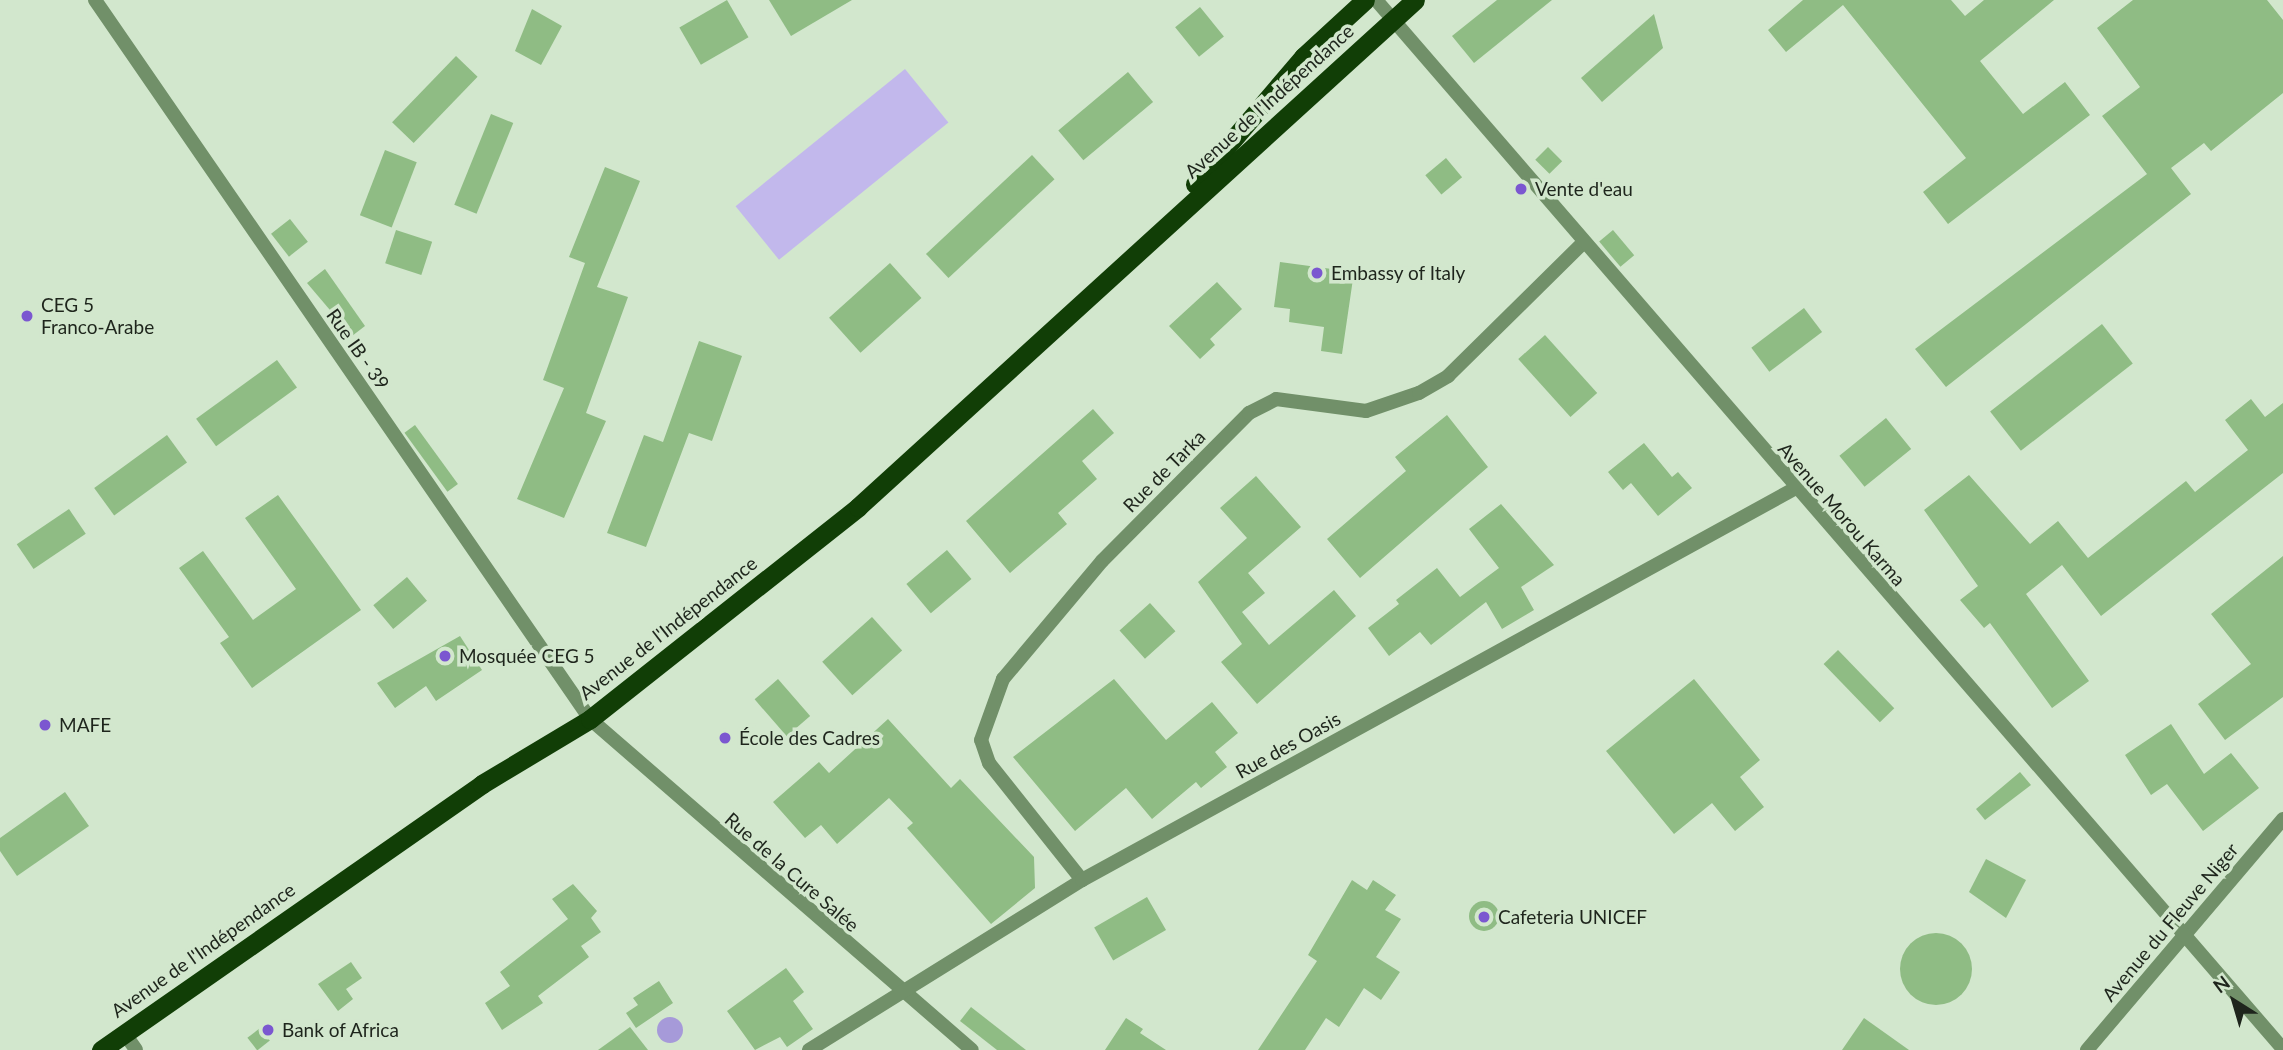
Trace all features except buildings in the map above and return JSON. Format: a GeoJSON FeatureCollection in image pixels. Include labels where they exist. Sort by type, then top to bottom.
{"type":"FeatureCollection","features":[{"type":"Feature","properties":{"kind":"highway","name":"Avenue de l'Indépendance"},"geometry":{"type":"LineString","coordinates":[[1151,235],[1303,57],[1364,0]]}},
{"type":"Feature","properties":{"kind":"highway","name":"Avenue de l'Indépendance"},"geometry":{"type":"LineString","coordinates":[[102,1050],[131,1042],[471,792],[590,719],[858,507],[1151,235],[1415,0]]}},
{"type":"Feature","properties":{"kind":"street","name":"Rue IB - 39"},"geometry":{"type":"LineString","coordinates":[[95,0],[590,719]]}},
{"type":"Feature","properties":{"kind":"street","name":"Avenue Morou Karma"},"geometry":{"type":"LineString","coordinates":[[1376,0],[1582,244],[2283,1049]]}},
{"type":"Feature","properties":{"kind":"street","name":"Rue de Tarka"},"geometry":{"type":"LineString","coordinates":[[1082,880],[989,763],[981,740],[1003,679],[1102,561],[1249,413],[1276,399],[1366,411],[1419,393],[1448,376],[1582,244]]}},
{"type":"Feature","properties":{"kind":"street","name":"Rue des Oasis"},"geometry":{"type":"LineString","coordinates":[[808,1050],[898,990],[1082,880],[1794,489]]}},
{"type":"Feature","properties":{"kind":"street","name":"Rue de la Cure Salée"},"geometry":{"type":"LineString","coordinates":[[590,719],[898,990],[972,1050]]}},
{"type":"Feature","properties":{"kind":"street","name":"Avenue du Fleuve Niger"},"geometry":{"type":"LineString","coordinates":[[2087,1050],[2283,819]]}},
{"type":"Feature","properties":{"kind":"shaded area"},"geometry":{"type":"Polygon","coordinates":[[[905,69],[948,123],[779,260],[736,206],[905,69]]]}},
{"type":"Feature","properties":{"kind":"shaded area"},"geometry":{"type":"Polygon","coordinates":[[[670,1017],[679,1021],[683,1030],[679,1039],[670,1043],[661,1039],[657,1030],[661,1021],[670,1017]]]}},
{"type":"Feature","properties":{"kind":"place","name":"Vente d'eau"},"geometry":{"type":"Point","coordinates":[1521,189]}},
{"type":"Feature","properties":{"kind":"place","name":"Embassy of Italy"},"geometry":{"type":"Point","coordinates":[1317,273]}},
{"type":"Feature","properties":{"kind":"place","name":"CEG 5 Franco-Arabe"},"geometry":{"type":"Point","coordinates":[27,316]}},
{"type":"Feature","properties":{"kind":"place","name":"Mosquée CEG 5"},"geometry":{"type":"Point","coordinates":[445,656]}},
{"type":"Feature","properties":{"kind":"place","name":"MAFE"},"geometry":{"type":"Point","coordinates":[45,725]}},
{"type":"Feature","properties":{"kind":"place","name":"École des Cadres"},"geometry":{"type":"Point","coordinates":[725,738]}},
{"type":"Feature","properties":{"kind":"place","name":"Cafeteria UNICEF"},"geometry":{"type":"Point","coordinates":[1484,917]}},
{"type":"Feature","properties":{"kind":"place","name":"Bank of Africa"},"geometry":{"type":"Point","coordinates":[268,1030]}}]}
